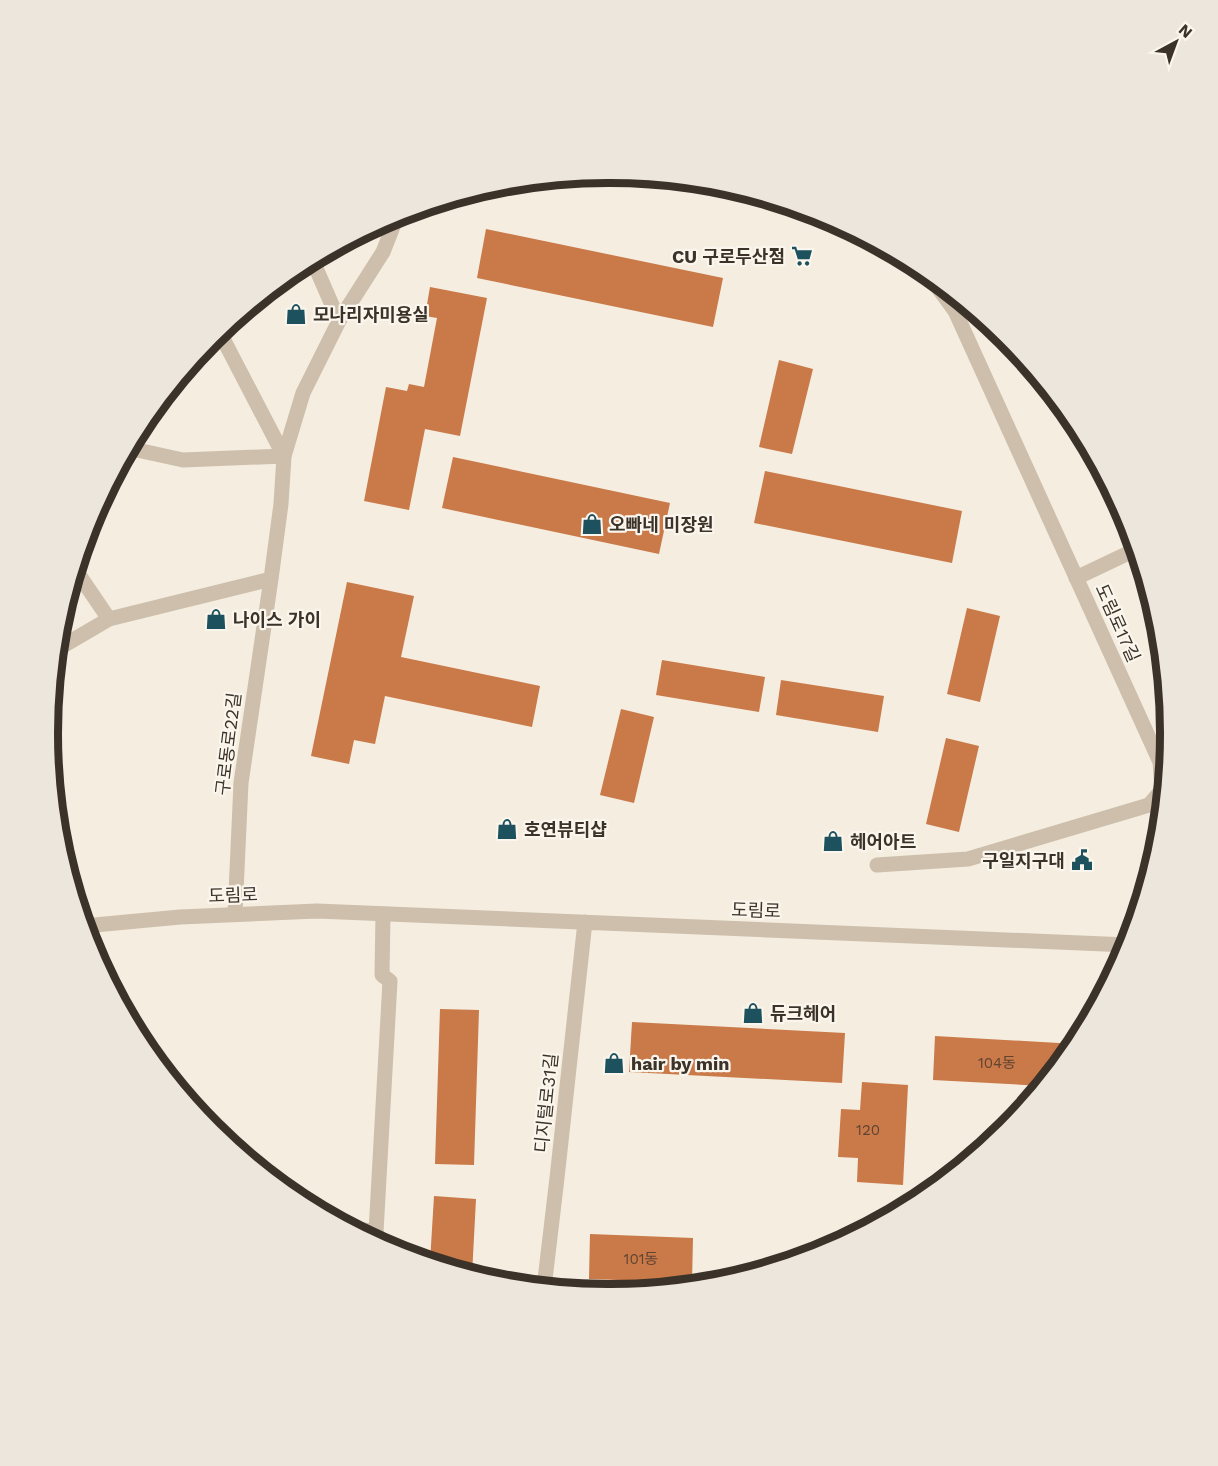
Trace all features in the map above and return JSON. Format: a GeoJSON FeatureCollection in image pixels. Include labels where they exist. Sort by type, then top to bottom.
{"type":"FeatureCollection","features":[{"type":"Feature","properties":{"kind":"street","name":"구로동로22길"},"geometry":{"type":"LineString","coordinates":[[235,914],[241,783],[271,579],[284,456],[303,393],[339,321],[383,252],[393,226]]}},
{"type":"Feature","properties":{"kind":"street"},"geometry":{"type":"LineString","coordinates":[[316,267],[339,321]]}},
{"type":"Feature","properties":{"kind":"street","name":"도림로17길"},"geometry":{"type":"LineString","coordinates":[[944,296],[955,311],[1159,759]]}},
{"type":"Feature","properties":{"kind":"street"},"geometry":{"type":"LineString","coordinates":[[137,450],[183,460],[284,456],[224,340]]}},
{"type":"Feature","properties":{"kind":"street"},"geometry":{"type":"LineString","coordinates":[[1076,578],[1129,553]]}},
{"type":"Feature","properties":{"kind":"street"},"geometry":{"type":"LineString","coordinates":[[81,578],[109,620]]}},
{"type":"Feature","properties":{"kind":"street"},"geometry":{"type":"LineString","coordinates":[[66,644],[109,620],[271,579]]}},
{"type":"Feature","properties":{"kind":"street","name":"도림로17길"},"geometry":{"type":"LineString","coordinates":[[877,865],[968,859],[1149,805],[1156,797]]}},
{"type":"Feature","properties":{"kind":"street","name":"도림로"},"geometry":{"type":"LineString","coordinates":[[93,925],[180,917],[317,911],[1118,945]]}},
{"type":"Feature","properties":{"kind":"street"},"geometry":{"type":"LineString","coordinates":[[375,1231],[390,981],[382,975],[383,914]]}},
{"type":"Feature","properties":{"kind":"street","name":"디지털로31길"},"geometry":{"type":"LineString","coordinates":[[545,1280],[585,922]]}},
{"type":"Feature","properties":{"kind":"building"},"geometry":{"type":"Polygon","coordinates":[[[486,229],[723,278],[713,327],[477,278],[486,229]]]}},
{"type":"Feature","properties":{"kind":"building"},"geometry":{"type":"Polygon","coordinates":[[[430,287],[487,298],[460,436],[425,429],[409,510],[364,501],[386,387],[407,391],[409,384],[424,387],[437,318],[425,316],[430,287]]]}},
{"type":"Feature","properties":{"kind":"building"},"geometry":{"type":"Polygon","coordinates":[[[779,360],[813,369],[792,454],[759,447],[779,360]]]}},
{"type":"Feature","properties":{"kind":"building"},"geometry":{"type":"Polygon","coordinates":[[[453,457],[670,503],[659,554],[442,508],[453,457]]]}},
{"type":"Feature","properties":{"kind":"building"},"geometry":{"type":"Polygon","coordinates":[[[765,471],[962,511],[952,563],[754,523],[765,471]]]}},
{"type":"Feature","properties":{"kind":"building"},"geometry":{"type":"Polygon","coordinates":[[[347,582],[414,596],[401,657],[540,686],[532,727],[385,696],[375,744],[354,740],[349,764],[311,756],[347,582]]]}},
{"type":"Feature","properties":{"kind":"building"},"geometry":{"type":"Polygon","coordinates":[[[967,608],[1000,616],[980,702],[947,694],[967,608]]]}},
{"type":"Feature","properties":{"kind":"building"},"geometry":{"type":"Polygon","coordinates":[[[662,660],[765,677],[759,712],[656,695],[662,660]]]}},
{"type":"Feature","properties":{"kind":"building"},"geometry":{"type":"Polygon","coordinates":[[[781,680],[884,696],[878,732],[776,715],[781,680]]]}},
{"type":"Feature","properties":{"kind":"building"},"geometry":{"type":"Polygon","coordinates":[[[621,709],[654,717],[634,803],[600,795],[621,709]]]}},
{"type":"Feature","properties":{"kind":"building"},"geometry":{"type":"Polygon","coordinates":[[[946,738],[979,746],[959,832],[926,824],[946,738]]]}},
{"type":"Feature","properties":{"kind":"building"},"geometry":{"type":"Polygon","coordinates":[[[440,1009],[479,1010],[474,1165],[435,1164],[440,1009]]]}},
{"type":"Feature","properties":{"kind":"building"},"geometry":{"type":"Polygon","coordinates":[[[632,1022],[845,1033],[842,1083],[629,1072],[632,1022]]]}},
{"type":"Feature","properties":{"kind":"building"},"geometry":{"type":"Polygon","coordinates":[[[935,1036],[1064,1043],[1032,1085],[933,1080],[935,1036]]]}},
{"type":"Feature","properties":{"kind":"building"},"geometry":{"type":"Polygon","coordinates":[[[862,1082],[908,1085],[903,1185],[857,1182],[858,1158],[838,1157],[841,1109],[860,1110],[862,1082]]]}},
{"type":"Feature","properties":{"kind":"building"},"geometry":{"type":"Polygon","coordinates":[[[434,1196],[476,1199],[472,1266],[431,1253],[434,1196]]]}},
{"type":"Feature","properties":{"kind":"building"},"geometry":{"type":"Polygon","coordinates":[[[590,1234],[693,1238],[692,1277],[618,1284],[618,1280],[589,1279],[590,1234]]]}},
{"type":"Feature","properties":{"kind":"place","name":"CU 구로두산점"},"geometry":{"type":"Point","coordinates":[802,256]}},
{"type":"Feature","properties":{"kind":"place","name":"모나리자미용실"},"geometry":{"type":"Point","coordinates":[296,314]}},
{"type":"Feature","properties":{"kind":"place","name":"오빠네 미장원"},"geometry":{"type":"Point","coordinates":[592,524]}},
{"type":"Feature","properties":{"kind":"place","name":"나이스 가이"},"geometry":{"type":"Point","coordinates":[216,619]}},
{"type":"Feature","properties":{"kind":"place","name":"호연뷰티샵"},"geometry":{"type":"Point","coordinates":[507,829]}},
{"type":"Feature","properties":{"kind":"place","name":"헤어아트"},"geometry":{"type":"Point","coordinates":[833,841]}},
{"type":"Feature","properties":{"kind":"place","name":"구일지구대"},"geometry":{"type":"Point","coordinates":[1082,860]}},
{"type":"Feature","properties":{"kind":"place","name":"듀크헤어"},"geometry":{"type":"Point","coordinates":[753,1013]}},
{"type":"Feature","properties":{"kind":"place","name":"hair by min"},"geometry":{"type":"Point","coordinates":[614,1063]}}]}
